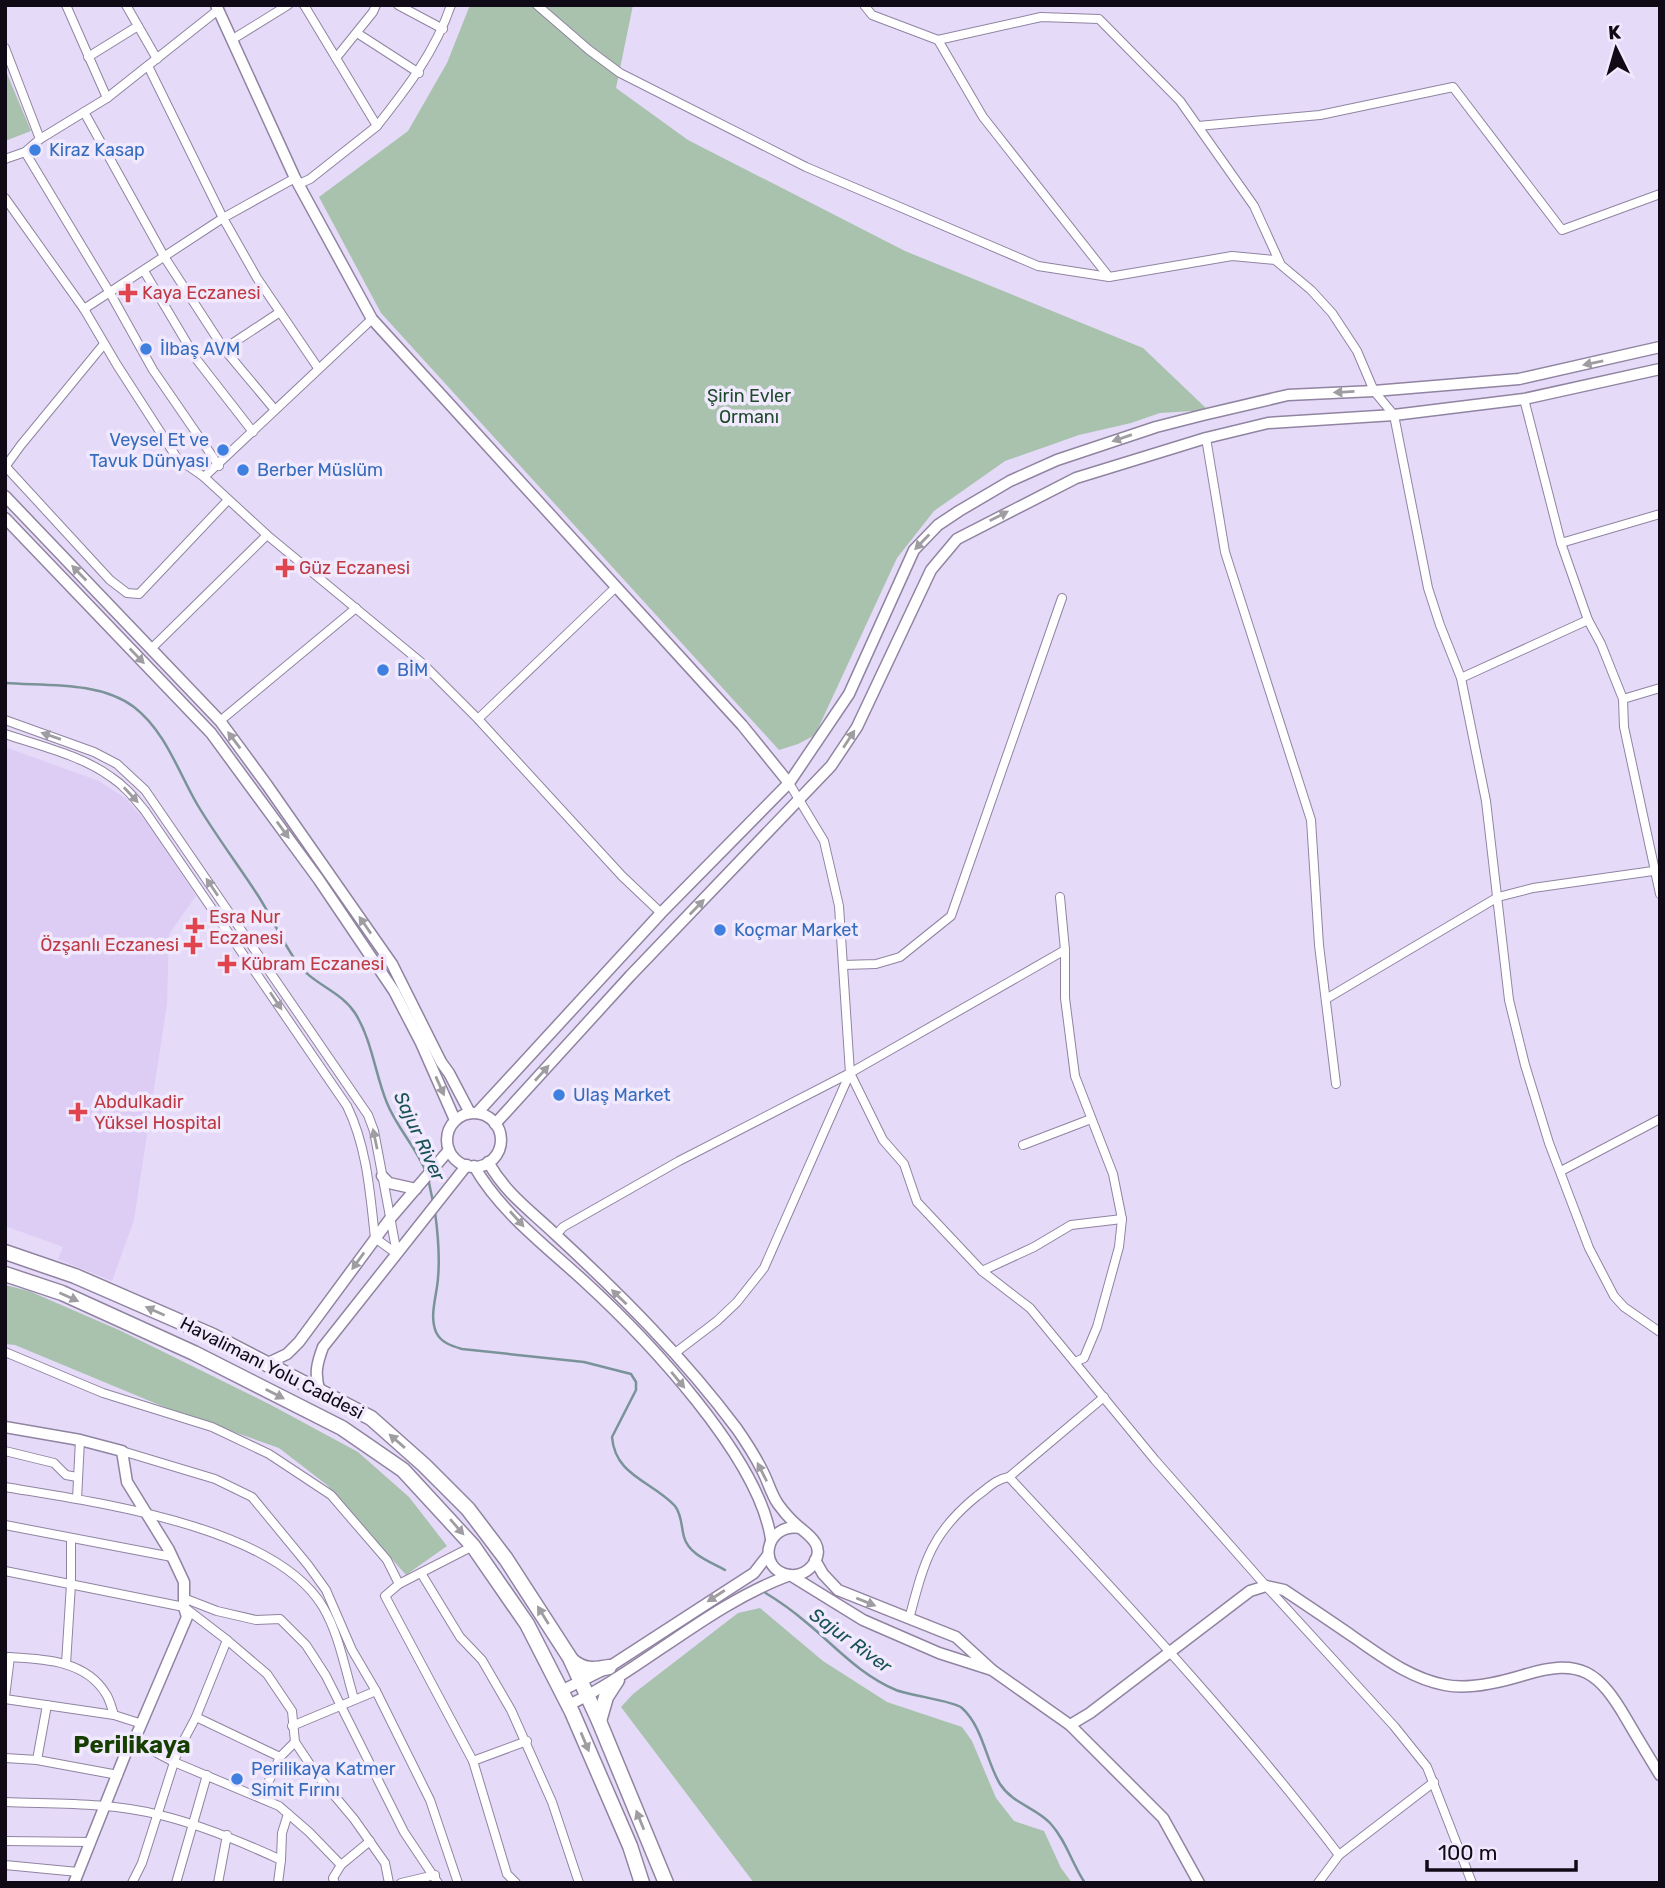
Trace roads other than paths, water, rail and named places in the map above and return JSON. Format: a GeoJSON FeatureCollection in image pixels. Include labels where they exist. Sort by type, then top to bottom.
{"type":"FeatureCollection","features":[{"type":"Feature","properties":{"kind":"highway","name":"Havalimanı Yolu Caddesi"},"geometry":{"type":"LineString","coordinates":[[5,1252],[75,1276],[213,1336],[371,1418],[424,1465],[468,1509],[506,1559],[570,1658],[666,1883]]}},
{"type":"Feature","properties":{"kind":"highway","name":"Havalimanı Yolu Caddesi"},"geometry":{"type":"LineString","coordinates":[[5,1273],[62,1293],[194,1353],[342,1428],[403,1471],[473,1546],[527,1624],[569,1705],[630,1846],[642,1883]]}},
{"type":"Feature","properties":{"kind":"highway"},"geometry":{"type":"LineString","coordinates":[[570,1658],[579,1666],[590,1670],[609,1667]]}},
{"type":"Feature","properties":{"kind":"highway"},"geometry":{"type":"LineString","coordinates":[[599,1721],[606,1697],[617,1680]]}},
{"type":"Feature","properties":{"kind":"street"},"geometry":{"type":"LineString","coordinates":[[66,5],[107,98]]}},
{"type":"Feature","properties":{"kind":"street"},"geometry":{"type":"LineString","coordinates":[[126,5],[157,60]]}},
{"type":"Feature","properties":{"kind":"street"},"geometry":{"type":"LineString","coordinates":[[233,39],[288,5]]}},
{"type":"Feature","properties":{"kind":"street"},"geometry":{"type":"LineString","coordinates":[[304,5],[377,126]]}},
{"type":"Feature","properties":{"kind":"street"},"geometry":{"type":"LineString","coordinates":[[336,58],[376,5]]}},
{"type":"Feature","properties":{"kind":"street"},"geometry":{"type":"LineString","coordinates":[[398,5],[443,29]]}},
{"type":"Feature","properties":{"kind":"street"},"geometry":{"type":"LineString","coordinates":[[84,309],[223,218],[325,168],[377,126],[419,72],[443,29],[452,5]]}},
{"type":"Feature","properties":{"kind":"street"},"geometry":{"type":"LineString","coordinates":[[537,5],[620,73],[806,167],[1038,266],[1109,277],[1232,257],[1275,260],[1311,290],[1332,313],[1357,351],[1374,391],[1394,415],[1428,588],[1461,677],[1486,801],[1510,1000],[1529,1078],[1549,1143],[1589,1248],[1614,1296],[1624,1307],[1660,1332]]}},
{"type":"Feature","properties":{"kind":"street"},"geometry":{"type":"LineString","coordinates":[[864,5],[872,15],[938,40],[1041,17],[1099,19],[1180,101],[1254,206],[1280,264]]}},
{"type":"Feature","properties":{"kind":"street"},"geometry":{"type":"LineString","coordinates":[[5,159],[25,152],[40,139],[107,98],[157,60],[217,8],[297,181],[372,319],[742,725],[789,783],[824,841],[839,906],[850,1073],[883,1140],[904,1164],[917,1202],[982,1271],[1030,1308],[1156,1460],[1394,1726],[1427,1767],[1472,1883]]}},
{"type":"Feature","properties":{"kind":"street"},"geometry":{"type":"LineString","coordinates":[[88,57],[138,26]]}},
{"type":"Feature","properties":{"kind":"street"},"geometry":{"type":"LineString","coordinates":[[357,33],[419,72]]}},
{"type":"Feature","properties":{"kind":"street"},"geometry":{"type":"LineString","coordinates":[[938,40],[984,117],[1109,277]]}},
{"type":"Feature","properties":{"kind":"street"},"geometry":{"type":"LineString","coordinates":[[5,48],[40,139]]}},
{"type":"Feature","properties":{"kind":"street"},"geometry":{"type":"LineString","coordinates":[[148,66],[223,218],[257,278],[318,368]]}},
{"type":"Feature","properties":{"kind":"street"},"geometry":{"type":"LineString","coordinates":[[1198,126],[1320,115],[1453,87],[1562,230],[1660,194]]}},
{"type":"Feature","properties":{"kind":"street"},"geometry":{"type":"LineString","coordinates":[[84,112],[165,258],[224,349],[275,410]]}},
{"type":"Feature","properties":{"kind":"street"},"geometry":{"type":"LineString","coordinates":[[25,152],[153,370],[219,466]]}},
{"type":"Feature","properties":{"kind":"street"},"geometry":{"type":"LineString","coordinates":[[5,198],[84,309],[177,458],[205,477],[267,535],[422,663],[661,914]]}},
{"type":"Feature","properties":{"kind":"street"},"geometry":{"type":"LineString","coordinates":[[144,271],[197,360],[253,432]]}},
{"type":"Feature","properties":{"kind":"street"},"geometry":{"type":"LineString","coordinates":[[224,349],[280,312]]}},
{"type":"Feature","properties":{"kind":"street"},"geometry":{"type":"LineString","coordinates":[[205,477],[372,319]]}},
{"type":"Feature","properties":{"kind":"street"},"geometry":{"type":"LineString","coordinates":[[104,344],[5,467],[110,580],[127,593],[139,594],[228,500]]}},
{"type":"Feature","properties":{"kind":"street"},"geometry":{"type":"LineString","coordinates":[[561,1691],[609,1667],[754,1573],[768,1555],[771,1539],[767,1514],[721,1432],[637,1334],[587,1284],[526,1230],[471,1166],[460,1162],[449,1150],[447,1134],[455,1120],[473,1113],[789,783],[849,694],[914,550],[938,525],[1010,481],[1057,460],[1156,427],[1288,395],[1519,379],[1660,347]]}},
{"type":"Feature","properties":{"kind":"street"},"geometry":{"type":"LineString","coordinates":[[495,1124],[631,976],[831,766],[857,727],[931,570],[957,539],[1076,478],[1206,438],[1268,423],[1394,415],[1524,399],[1660,369]]}},
{"type":"Feature","properties":{"kind":"street"},"geometry":{"type":"LineString","coordinates":[[1524,399],[1561,543],[1588,620],[1601,644],[1623,699],[1624,727],[1658,871],[1660,894]]}},
{"type":"Feature","properties":{"kind":"street"},"geometry":{"type":"LineString","coordinates":[[1206,438],[1224,552],[1311,820],[1319,945],[1336,1084]]}},
{"type":"Feature","properties":{"kind":"street"},"geometry":{"type":"LineString","coordinates":[[5,496],[220,721],[392,964],[441,1062],[473,1113],[488,1116],[499,1131],[499,1149],[488,1162],[471,1166],[446,1192],[323,1347],[315,1378],[320,1392]]}},
{"type":"Feature","properties":{"kind":"street"},"geometry":{"type":"LineString","coordinates":[[1561,543],[1660,514]]}},
{"type":"Feature","properties":{"kind":"street"},"geometry":{"type":"LineString","coordinates":[[5,518],[219,743],[319,880],[394,991],[421,1043],[455,1120]]}},
{"type":"Feature","properties":{"kind":"street"},"geometry":{"type":"LineString","coordinates":[[152,648],[267,535]]}},
{"type":"Feature","properties":{"kind":"street"},"geometry":{"type":"LineString","coordinates":[[478,719],[616,587]]}},
{"type":"Feature","properties":{"kind":"street"},"geometry":{"type":"LineString","coordinates":[[843,965],[876,964],[900,957],[951,916],[1062,598]]}},
{"type":"Feature","properties":{"kind":"street"},"geometry":{"type":"LineString","coordinates":[[220,721],[356,608]]}},
{"type":"Feature","properties":{"kind":"street"},"geometry":{"type":"LineString","coordinates":[[1461,677],[1588,620]]}},
{"type":"Feature","properties":{"kind":"street"},"geometry":{"type":"LineString","coordinates":[[1623,699],[1660,688]]}},
{"type":"Feature","properties":{"kind":"street"},"geometry":{"type":"LineString","coordinates":[[5,720],[94,752],[117,764],[145,790],[368,1115],[397,1254]]}},
{"type":"Feature","properties":{"kind":"street"},"geometry":{"type":"LineString","coordinates":[[5,734],[80,761],[110,776],[130,792],[145,811],[347,1106],[358,1128],[366,1163],[375,1238],[397,1254]]}},
{"type":"Feature","properties":{"kind":"street"},"geometry":{"type":"LineString","coordinates":[[72,743],[80,761]]}},
{"type":"Feature","properties":{"kind":"street"},"geometry":{"type":"LineString","coordinates":[[80,761],[94,752]]}},
{"type":"Feature","properties":{"kind":"street"},"geometry":{"type":"LineString","coordinates":[[1326,999],[1498,897],[1532,888],[1658,871]]}},
{"type":"Feature","properties":{"kind":"street"},"geometry":{"type":"LineString","coordinates":[[1060,897],[1065,950],[1065,998],[1075,1076],[1113,1174],[1122,1219],[1119,1247],[1097,1326],[1084,1358],[1075,1362]]}},
{"type":"Feature","properties":{"kind":"street"},"geometry":{"type":"LineString","coordinates":[[556,1235],[564,1227],[679,1161],[850,1073],[1065,950]]}},
{"type":"Feature","properties":{"kind":"street"},"geometry":{"type":"LineString","coordinates":[[675,1353],[718,1321],[764,1268],[850,1073]]}},
{"type":"Feature","properties":{"kind":"street"},"geometry":{"type":"LineString","coordinates":[[1023,1145],[1091,1119]]}},
{"type":"Feature","properties":{"kind":"street"},"geometry":{"type":"LineString","coordinates":[[1561,1171],[1660,1119]]}},
{"type":"Feature","properties":{"kind":"street"},"geometry":{"type":"LineString","coordinates":[[266,1364],[287,1354],[299,1342],[389,1220],[449,1150]]}},
{"type":"Feature","properties":{"kind":"street"},"geometry":{"type":"LineString","coordinates":[[488,1162],[495,1175],[525,1210],[556,1235],[675,1353],[738,1431],[762,1469],[777,1502],[800,1528]]}},
{"type":"Feature","properties":{"kind":"street"},"geometry":{"type":"LineString","coordinates":[[382,1176],[389,1183],[416,1189]]}},
{"type":"Feature","properties":{"kind":"street"},"geometry":{"type":"LineString","coordinates":[[982,1271],[1034,1247],[1071,1225],[1122,1219]]}},
{"type":"Feature","properties":{"kind":"street"},"geometry":{"type":"LineString","coordinates":[[5,1352],[103,1393],[212,1427],[269,1454],[331,1495],[387,1560],[399,1584]]}},
{"type":"Feature","properties":{"kind":"street"},"geometry":{"type":"LineString","coordinates":[[909,1619],[921,1574],[937,1537],[956,1513],[999,1479],[1009,1477],[1104,1397]]}},
{"type":"Feature","properties":{"kind":"street"},"geometry":{"type":"LineString","coordinates":[[5,1427],[80,1440],[122,1451],[215,1479],[252,1497],[326,1590],[352,1650],[376,1691],[430,1800],[458,1883]]}},
{"type":"Feature","properties":{"kind":"street"},"geometry":{"type":"LineString","coordinates":[[77,1499],[80,1440]]}},
{"type":"Feature","properties":{"kind":"street"},"geometry":{"type":"LineString","coordinates":[[5,1451],[54,1463],[66,1475],[77,1477]]}},
{"type":"Feature","properties":{"kind":"street"},"geometry":{"type":"LineString","coordinates":[[5,1866],[76,1877],[127,1750],[142,1724],[187,1617],[184,1582],[127,1482],[122,1451]]}},
{"type":"Feature","properties":{"kind":"street"},"geometry":{"type":"LineString","coordinates":[[1009,1477],[1171,1651],[1305,1809],[1339,1855]]}},
{"type":"Feature","properties":{"kind":"street"},"geometry":{"type":"LineString","coordinates":[[5,1487],[145,1512],[226,1539],[271,1558],[297,1577],[323,1607],[354,1699]]}},
{"type":"Feature","properties":{"kind":"street"},"geometry":{"type":"LineString","coordinates":[[5,1525],[172,1557]]}},
{"type":"Feature","properties":{"kind":"street"},"geometry":{"type":"LineString","coordinates":[[771,1539],[784,1528],[807,1531],[816,1545],[815,1560],[823,1574],[838,1590],[956,1637],[992,1670],[1069,1724],[1163,1818],[1199,1883]]}},
{"type":"Feature","properties":{"kind":"street"},"geometry":{"type":"LineString","coordinates":[[66,1664],[71,1539]]}},
{"type":"Feature","properties":{"kind":"street"},"geometry":{"type":"LineString","coordinates":[[473,1546],[399,1584],[385,1596],[473,1761],[507,1874],[516,1883]]}},
{"type":"Feature","properties":{"kind":"street"},"geometry":{"type":"LineString","coordinates":[[768,1555],[776,1569],[863,1619],[939,1653],[992,1670]]}},
{"type":"Feature","properties":{"kind":"street"},"geometry":{"type":"LineString","coordinates":[[569,1705],[617,1680],[746,1593],[790,1575],[805,1572],[815,1560]]}},
{"type":"Feature","properties":{"kind":"street"},"geometry":{"type":"LineString","coordinates":[[297,1577],[308,1565]]}},
{"type":"Feature","properties":{"kind":"street"},"geometry":{"type":"LineString","coordinates":[[5,1572],[185,1603],[256,1620],[280,1619],[306,1645],[380,1779],[404,1832],[437,1879],[401,1883]]}},
{"type":"Feature","properties":{"kind":"street"},"geometry":{"type":"LineString","coordinates":[[421,1573],[460,1637],[482,1660],[527,1741],[552,1802],[579,1883]]}},
{"type":"Feature","properties":{"kind":"street"},"geometry":{"type":"LineString","coordinates":[[1069,1724],[1090,1713],[1250,1591],[1266,1586],[1284,1590],[1401,1669],[1424,1680],[1448,1686],[1477,1685],[1542,1669],[1564,1667],[1583,1671],[1599,1679],[1612,1693],[1660,1776]]}},
{"type":"Feature","properties":{"kind":"street"},"geometry":{"type":"LineString","coordinates":[[185,1603],[267,1674],[292,1711],[295,1742],[385,1863],[389,1883]]}},
{"type":"Feature","properties":{"kind":"street"},"geometry":{"type":"LineString","coordinates":[[132,1883],[142,1863],[174,1762],[228,1640]]}},
{"type":"Feature","properties":{"kind":"street"},"geometry":{"type":"LineString","coordinates":[[114,1715],[107,1695],[92,1679],[66,1664],[60,1661],[8,1657],[5,1698],[114,1715],[142,1724]]}},
{"type":"Feature","properties":{"kind":"street"},"geometry":{"type":"LineString","coordinates":[[292,1726],[376,1691]]}},
{"type":"Feature","properties":{"kind":"street"},"geometry":{"type":"LineString","coordinates":[[37,1760],[47,1705]]}},
{"type":"Feature","properties":{"kind":"street"},"geometry":{"type":"LineString","coordinates":[[196,1717],[280,1758]]}},
{"type":"Feature","properties":{"kind":"street"},"geometry":{"type":"LineString","coordinates":[[134,1741],[174,1762],[279,1806],[341,1865]]}},
{"type":"Feature","properties":{"kind":"street"},"geometry":{"type":"LineString","coordinates":[[473,1761],[527,1741]]}},
{"type":"Feature","properties":{"kind":"street"},"geometry":{"type":"LineString","coordinates":[[261,1798],[280,1758],[295,1742]]}},
{"type":"Feature","properties":{"kind":"street"},"geometry":{"type":"LineString","coordinates":[[5,1758],[37,1760],[118,1775]]}},
{"type":"Feature","properties":{"kind":"street"},"geometry":{"type":"LineString","coordinates":[[176,1883],[207,1775]]}},
{"type":"Feature","properties":{"kind":"street"},"geometry":{"type":"LineString","coordinates":[[1318,1883],[1339,1855],[1434,1783]]}},
{"type":"Feature","properties":{"kind":"street"},"geometry":{"type":"LineString","coordinates":[[5,1802],[104,1806],[159,1814],[227,1835],[281,1860]]}},
{"type":"Feature","properties":{"kind":"street"},"geometry":{"type":"LineString","coordinates":[[278,1883],[282,1833],[288,1814]]}},
{"type":"Feature","properties":{"kind":"street"},"geometry":{"type":"LineString","coordinates":[[218,1883],[227,1835]]}},
{"type":"Feature","properties":{"kind":"street"},"geometry":{"type":"LineString","coordinates":[[5,1841],[91,1842]]}},
{"type":"Feature","properties":{"kind":"street"},"geometry":{"type":"LineString","coordinates":[[335,1883],[332,1878],[341,1865],[370,1841]]}},
{"type":"Feature","properties":{"kind":"waterway","name":"Sajur River"},"geometry":{"type":"LineString","coordinates":[[5,683],[89,689],[120,699],[145,717],[163,740],[197,804],[259,897],[296,961],[309,976],[342,998],[355,1013],[365,1034],[387,1103],[426,1172]]}},
{"type":"Feature","properties":{"kind":"waterway","name":"Sajur River"},"geometry":{"type":"LineString","coordinates":[[428,1178],[433,1202]]}},
{"type":"Feature","properties":{"kind":"waterway","name":"Sajur River"},"geometry":{"type":"LineString","coordinates":[[435,1212],[439,1262],[433,1319],[438,1336],[447,1344],[462,1349],[584,1362],[631,1374],[636,1382],[636,1390],[612,1437],[620,1461],[636,1477],[675,1506],[684,1537],[691,1549],[725,1570]]}},
{"type":"Feature","properties":{"kind":"waterway","name":"Sajur River"},"geometry":{"type":"LineString","coordinates":[[764,1592],[796,1614],[871,1677],[896,1690],[962,1708],[980,1734],[1000,1784],[1011,1796],[1050,1823],[1085,1883]]}},
{"type":"Feature","properties":{"kind":"place","name":"Kiraz Kasap"},"geometry":{"type":"Point","coordinates":[35,150]}},
{"type":"Feature","properties":{"kind":"place","name":"Kaya Eczanesi"},"geometry":{"type":"Point","coordinates":[128,293]}},
{"type":"Feature","properties":{"kind":"place","name":"İlbaş AVM"},"geometry":{"type":"Point","coordinates":[146,349]}},
{"type":"Feature","properties":{"kind":"place","name":"Veysel Et ve Tavuk Dünyası"},"geometry":{"type":"Point","coordinates":[223,450]}},
{"type":"Feature","properties":{"kind":"place","name":"Berber Müslüm"},"geometry":{"type":"Point","coordinates":[243,470]}},
{"type":"Feature","properties":{"kind":"place","name":"Güz Eczanesi"},"geometry":{"type":"Point","coordinates":[285,568]}},
{"type":"Feature","properties":{"kind":"place","name":"BİM"},"geometry":{"type":"Point","coordinates":[383,670]}},
{"type":"Feature","properties":{"kind":"place","name":"Esra Nur Eczanesi"},"geometry":{"type":"Point","coordinates":[195,927]}},
{"type":"Feature","properties":{"kind":"place","name":"Koçmar Market"},"geometry":{"type":"Point","coordinates":[720,930]}},
{"type":"Feature","properties":{"kind":"place","name":"Özşanlı Eczanesi"},"geometry":{"type":"Point","coordinates":[193,945]}},
{"type":"Feature","properties":{"kind":"place","name":"Kübram Eczanesi"},"geometry":{"type":"Point","coordinates":[227,964]}},
{"type":"Feature","properties":{"kind":"place","name":"Ulaş Market"},"geometry":{"type":"Point","coordinates":[559,1095]}},
{"type":"Feature","properties":{"kind":"place","name":"Abdulkadir Yüksel Hospital"},"geometry":{"type":"Point","coordinates":[78,1112]}},
{"type":"Feature","properties":{"kind":"place","name":"Perilikaya Katmer Simit Fırını"},"geometry":{"type":"Point","coordinates":[237,1779]}},
{"type":"Feature","properties":{"kind":"district","name":"Perilikaya"},"geometry":{"type":"Point","coordinates":[132,1745]}},
{"type":"Feature","properties":{"kind":"park label","name":"Şirin Evler Ormanı"},"geometry":{"type":"Point","coordinates":[749,406]}}]}
